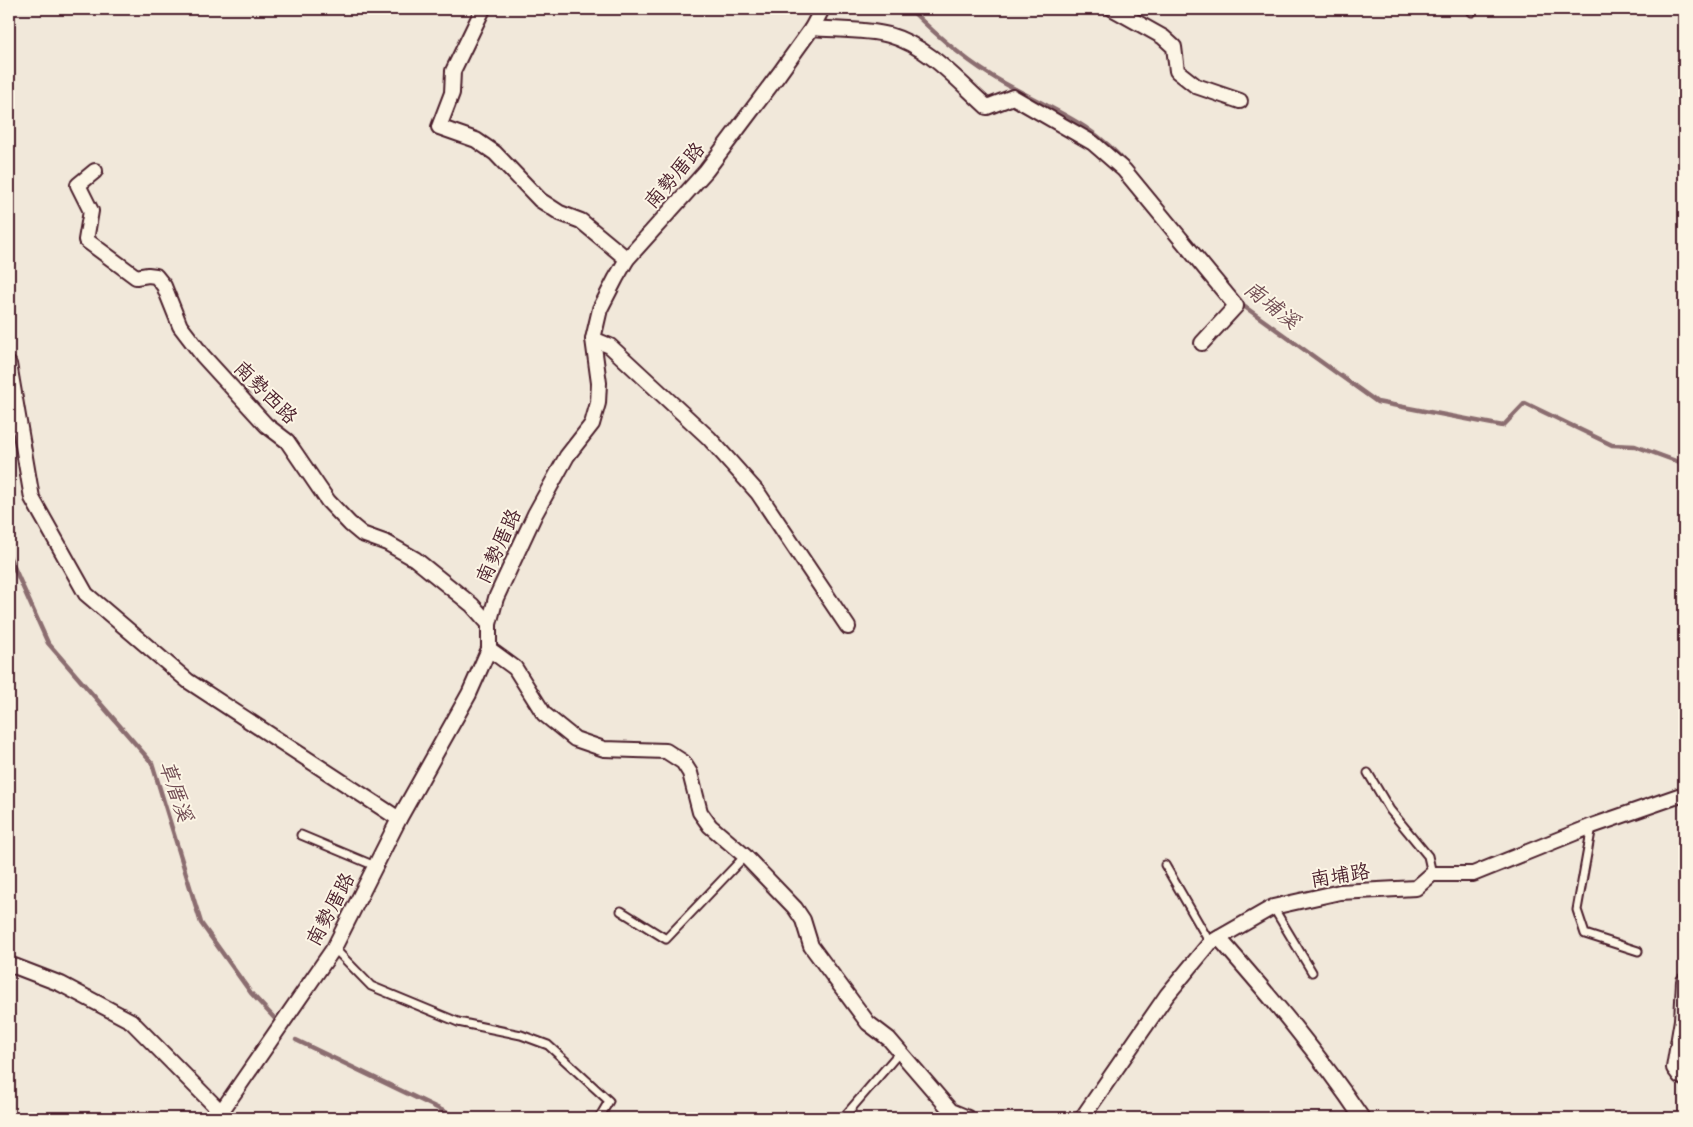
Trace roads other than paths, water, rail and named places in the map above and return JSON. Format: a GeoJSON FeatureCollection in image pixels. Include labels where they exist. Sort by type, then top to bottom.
{"type":"FeatureCollection","features":[{"type":"Feature","properties":{"kind":"street"},"geometry":{"type":"LineString","coordinates":[[483,9],[453,71],[452,93],[439,127],[476,140],[495,153],[540,200],[560,213],[581,221],[627,259]]}},
{"type":"Feature","properties":{"kind":"street","name":"南勢厝路"},"geometry":{"type":"LineString","coordinates":[[220,1115],[334,948],[399,819],[469,694],[489,649],[489,624],[496,598],[535,514],[567,456],[592,424],[598,403],[599,383],[593,339],[600,308],[627,259],[706,171],[812,28],[822,9]]}},
{"type":"Feature","properties":{"kind":"street"},"geometry":{"type":"LineString","coordinates":[[1113,9],[1163,37],[1174,47],[1177,71],[1196,86],[1240,101]]}},
{"type":"Feature","properties":{"kind":"street"},"geometry":{"type":"LineString","coordinates":[[812,28],[887,34],[907,42],[922,50],[988,107],[1013,97],[1093,143],[1124,170],[1236,306],[1202,343]]}},
{"type":"Feature","properties":{"kind":"street","name":"南勢西路"},"geometry":{"type":"LineString","coordinates":[[95,171],[78,185],[91,211],[86,240],[136,278],[148,275],[156,276],[164,286],[180,326],[266,425],[287,441],[328,501],[350,524],[362,534],[387,543],[415,559],[472,605],[489,624]]}},
{"type":"Feature","properties":{"kind":"street"},"geometry":{"type":"LineString","coordinates":[[593,339],[610,346],[710,438],[758,493],[848,627]]}},
{"type":"Feature","properties":{"kind":"street"},"geometry":{"type":"LineString","coordinates":[[9,364],[32,498],[86,594],[188,681],[399,819]]}},
{"type":"Feature","properties":{"kind":"street"},"geometry":{"type":"LineString","coordinates":[[489,649],[515,668],[544,714],[575,739],[604,749],[666,751],[683,762],[690,773],[700,812],[710,826],[745,856],[794,908],[802,920],[810,946],[868,1023],[889,1039],[899,1053],[951,1111],[968,1118]]}},
{"type":"Feature","properties":{"kind":"street"},"geometry":{"type":"LineString","coordinates":[[1432,874],[1473,874],[1592,826],[1684,794]]}},
{"type":"Feature","properties":{"kind":"street","name":"南埔路"},"geometry":{"type":"LineString","coordinates":[[1082,1118],[1167,995],[1215,941],[1273,907],[1340,892],[1416,888],[1432,874]]}},
{"type":"Feature","properties":{"kind":"street"},"geometry":{"type":"LineString","coordinates":[[1215,941],[1276,1003],[1338,1081],[1362,1118]]}},
{"type":"Feature","properties":{"kind":"street"},"geometry":{"type":"LineString","coordinates":[[9,964],[61,984],[131,1021],[220,1115]]}},
{"type":"Feature","properties":{"kind":"street"},"geometry":{"type":"LineString","coordinates":[[1684,981],[1682,1020],[1674,1068],[1684,1078]]}},
{"type":"Feature","properties":{"kind":"lane"},"geometry":{"type":"LineString","coordinates":[[1368,773],[1390,810],[1428,856],[1432,874]]}},
{"type":"Feature","properties":{"kind":"lane"},"geometry":{"type":"LineString","coordinates":[[1592,826],[1577,910],[1585,934],[1638,951]]}},
{"type":"Feature","properties":{"kind":"lane"},"geometry":{"type":"LineString","coordinates":[[301,835],[375,866]]}},
{"type":"Feature","properties":{"kind":"lane"},"geometry":{"type":"LineString","coordinates":[[621,911],[666,939],[745,856]]}},
{"type":"Feature","properties":{"kind":"lane"},"geometry":{"type":"LineString","coordinates":[[1165,864],[1215,941]]}},
{"type":"Feature","properties":{"kind":"lane"},"geometry":{"type":"LineString","coordinates":[[1273,907],[1312,972]]}},
{"type":"Feature","properties":{"kind":"lane"},"geometry":{"type":"LineString","coordinates":[[334,948],[371,986],[458,1022],[521,1035],[548,1046],[609,1101],[599,1118]]}},
{"type":"Feature","properties":{"kind":"lane"},"geometry":{"type":"LineString","coordinates":[[843,1118],[899,1053]]}},
{"type":"Feature","properties":{"kind":"waterway","name":"南埔溪"},"geometry":{"type":"LineString","coordinates":[[910,9],[942,39],[978,67],[1086,128],[1115,151],[1128,166]]}},
{"type":"Feature","properties":{"kind":"waterway","name":"南埔溪"},"geometry":{"type":"LineString","coordinates":[[1238,302],[1377,402],[1503,426],[1525,403],[1612,445],[1635,446],[1684,464]]}},
{"type":"Feature","properties":{"kind":"waterway","name":"草厝溪"},"geometry":{"type":"LineString","coordinates":[[9,556],[48,643],[152,763],[201,923],[251,993],[278,1022]]}},
{"type":"Feature","properties":{"kind":"waterway","name":"草厝溪"},"geometry":{"type":"LineString","coordinates":[[296,1040],[458,1118]]}}]}
